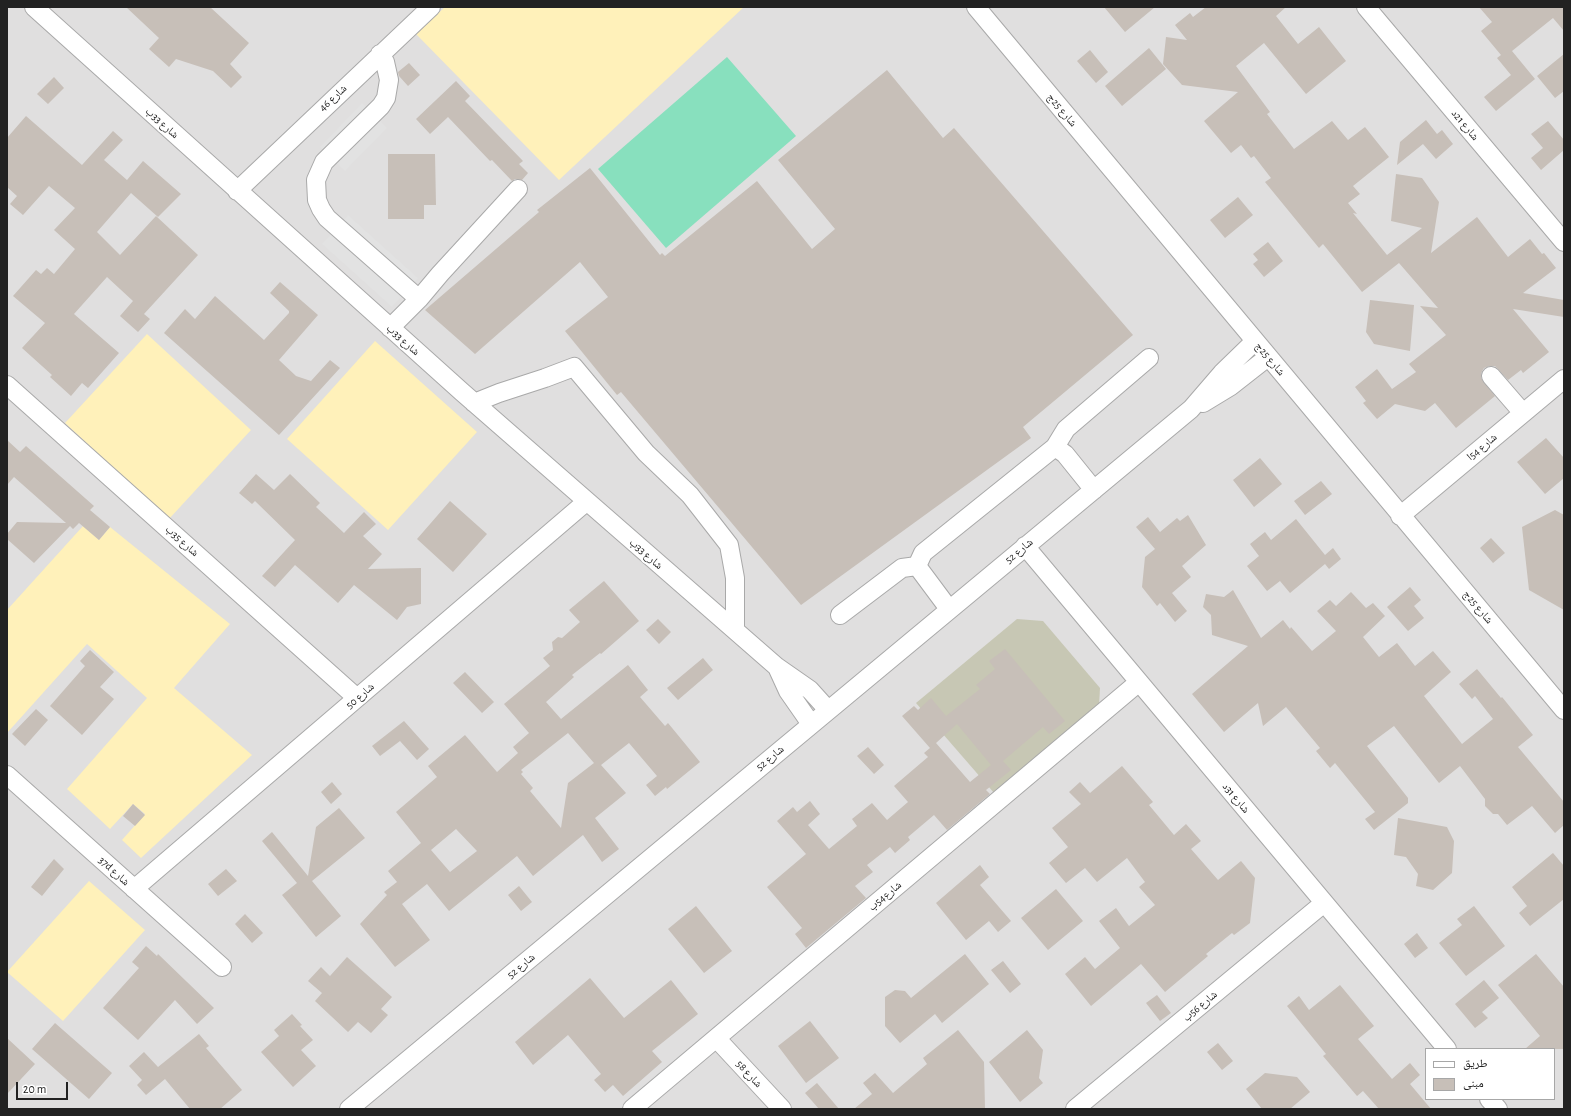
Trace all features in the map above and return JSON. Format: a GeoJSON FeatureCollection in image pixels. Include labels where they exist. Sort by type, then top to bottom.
{"type":"FeatureCollection","features":[{"type":"Feature","properties":{"kind":"street","name":"شارع 33ب"},"geometry":{"type":"LineString","coordinates":[[34,7],[474,403],[777,667],[810,690],[828,710]]}},
{"type":"Feature","properties":{"kind":"street","name":"شارع 46"},"geometry":{"type":"LineString","coordinates":[[237,191],[431,7]]}},
{"type":"Feature","properties":{"kind":"street","name":"شارع 25ج"},"geometry":{"type":"LineString","coordinates":[[976,7],[1400,516],[1564,710]]}},
{"type":"Feature","properties":{"kind":"street","name":"شارع 21د"},"geometry":{"type":"LineString","coordinates":[[1366,7],[1564,242]]}},
{"type":"Feature","properties":{"kind":"street"},"geometry":{"type":"LineString","coordinates":[[380,54],[387,66],[389,80],[386,98],[381,106],[324,162],[316,180],[317,200],[327,218],[419,299]]}},
{"type":"Feature","properties":{"kind":"street"},"geometry":{"type":"LineString","coordinates":[[390,328],[419,299],[518,189]]}},
{"type":"Feature","properties":{"kind":"street","name":"شارع 52"},"geometry":{"type":"LineString","coordinates":[[360,1106],[811,724],[1191,409],[1222,373],[1255,341]]}},
{"type":"Feature","properties":{"kind":"street","name":"شارع 52"},"geometry":{"type":"LineString","coordinates":[[1191,409],[1232,386],[1268,357]]}},
{"type":"Feature","properties":{"kind":"street"},"geometry":{"type":"LineString","coordinates":[[917,566],[923,553],[1055,447],[1066,429],[1149,358]]}},
{"type":"Feature","properties":{"kind":"street"},"geometry":{"type":"LineString","coordinates":[[474,403],[574,367],[646,453],[690,495],[729,545],[735,578],[734,630]]}},
{"type":"Feature","properties":{"kind":"street"},"geometry":{"type":"LineString","coordinates":[[1491,376],[1523,413]]}},
{"type":"Feature","properties":{"kind":"street","name":"شارع 54ا"},"geometry":{"type":"LineString","coordinates":[[1400,516],[1564,379]]}},
{"type":"Feature","properties":{"kind":"street","name":"شارع 35ب"},"geometry":{"type":"LineString","coordinates":[[7,385],[357,698]]}},
{"type":"Feature","properties":{"kind":"street"},"geometry":{"type":"LineString","coordinates":[[1055,447],[1065,454],[1094,490]]}},
{"type":"Feature","properties":{"kind":"street","name":"شارع 50"},"geometry":{"type":"LineString","coordinates":[[134,890],[586,502]]}},
{"type":"Feature","properties":{"kind":"street","name":"شارع 31د"},"geometry":{"type":"LineString","coordinates":[[1025,546],[1446,1048]]}},
{"type":"Feature","properties":{"kind":"street"},"geometry":{"type":"LineString","coordinates":[[917,566],[950,609]]}},
{"type":"Feature","properties":{"kind":"street"},"geometry":{"type":"LineString","coordinates":[[840,615],[902,568],[917,566]]}},
{"type":"Feature","properties":{"kind":"street","name":"شارع 33ب"},"geometry":{"type":"LineString","coordinates":[[777,667],[788,691],[811,724]]}},
{"type":"Feature","properties":{"kind":"street","name":"شارع54ب"},"geometry":{"type":"LineString","coordinates":[[632,1109],[1139,682]]}},
{"type":"Feature","properties":{"kind":"street","name":"37d شارع"},"geometry":{"type":"LineString","coordinates":[[7,775],[222,967]]}},
{"type":"Feature","properties":{"kind":"street","name":"شارع 56ب"},"geometry":{"type":"LineString","coordinates":[[1075,1109],[1324,902]]}},
{"type":"Feature","properties":{"kind":"street","name":"شارع 58"},"geometry":{"type":"LineString","coordinates":[[716,1038],[782,1109]]}},
{"type":"Feature","properties":{"kind":"street"},"geometry":{"type":"LineString","coordinates":[[1490,1100],[1498,1109]]}},
{"type":"Feature","properties":{"kind":"shaded area"},"geometry":{"type":"Polygon","coordinates":[[[7,7],[1564,7],[1564,1109],[7,1109],[7,7]]]}},
{"type":"Feature","properties":{"kind":"shaded area"},"geometry":{"type":"Polygon","coordinates":[[[362,103],[387,128],[345,171],[320,147],[362,103]]]}},
{"type":"Feature","properties":{"kind":"shaded area"},"geometry":{"type":"Polygon","coordinates":[[[348,215],[418,278],[392,307],[322,244],[348,215]]]}},
{"type":"Feature","properties":{"kind":"shaded area"},"geometry":{"type":"Polygon","coordinates":[[[1017,619],[1043,621],[1100,688],[1099,706],[995,794],[916,703],[1017,619]]]}},
{"type":"Feature","properties":{"kind":"sand"},"geometry":{"type":"Polygon","coordinates":[[[445,7],[744,7],[559,180],[416,34],[445,7]]]}},
{"type":"Feature","properties":{"kind":"sand"},"geometry":{"type":"Polygon","coordinates":[[[147,334],[251,430],[169,519],[65,423],[147,334]]]}},
{"type":"Feature","properties":{"kind":"sand"},"geometry":{"type":"Polygon","coordinates":[[[375,341],[477,432],[388,530],[287,439],[375,341]]]}},
{"type":"Feature","properties":{"kind":"sand"},"geometry":{"type":"Polygon","coordinates":[[[83,526],[99,540],[110,527],[230,624],[174,688],[252,755],[141,858],[122,840],[145,814],[133,804],[110,829],[67,789],[147,698],[87,644],[7,733],[7,610],[83,526]]]}},
{"type":"Feature","properties":{"kind":"sand"},"geometry":{"type":"Polygon","coordinates":[[[89,881],[145,930],[63,1021],[7,972],[89,881]]]}},
{"type":"Feature","properties":{"kind":"green space"},"geometry":{"type":"Polygon","coordinates":[[[727,57],[796,136],[666,248],[598,169],[727,57]]]}},
{"type":"Feature","properties":{"kind":"building"},"geometry":{"type":"Polygon","coordinates":[[[126,7],[210,7],[249,43],[230,64],[242,77],[231,88],[213,71],[176,59],[169,67],[149,49],[159,38],[126,7]]]}},
{"type":"Feature","properties":{"kind":"building"},"geometry":{"type":"Polygon","coordinates":[[[1104,7],[1155,7],[1125,32],[1104,7]]]}},
{"type":"Feature","properties":{"kind":"building"},"geometry":{"type":"Polygon","coordinates":[[[1206,7],[1286,7],[1276,16],[1298,44],[1319,27],[1346,61],[1306,94],[1264,43],[1236,66],[1270,112],[1267,114],[1294,149],[1332,121],[1348,140],[1365,127],[1389,157],[1353,186],[1360,194],[1348,203],[1357,214],[1353,213],[1387,255],[1422,228],[1391,221],[1396,174],[1422,178],[1439,202],[1431,253],[1477,217],[1508,257],[1530,239],[1556,268],[1523,293],[1564,300],[1564,317],[1513,309],[1549,352],[1523,373],[1521,370],[1508,380],[1495,366],[1484,368],[1481,373],[1481,378],[1495,396],[1456,428],[1435,403],[1425,411],[1395,404],[1377,419],[1363,403],[1366,401],[1355,387],[1377,369],[1392,389],[1416,372],[1409,364],[1446,335],[1420,306],[1438,308],[1399,263],[1362,292],[1323,244],[1319,248],[1265,182],[1271,178],[1254,156],[1251,158],[1241,145],[1231,153],[1204,121],[1238,92],[1182,85],[1163,64],[1166,37],[1187,40],[1175,25],[1190,13],[1193,17],[1206,7]]]}},
{"type":"Feature","properties":{"kind":"building"},"geometry":{"type":"Polygon","coordinates":[[[1479,7],[1564,7],[1564,31],[1553,18],[1512,51],[1535,79],[1496,111],[1484,97],[1511,75],[1497,58],[1501,55],[1481,31],[1492,22],[1479,7]]]}},
{"type":"Feature","properties":{"kind":"building"},"geometry":{"type":"Polygon","coordinates":[[[1149,48],[1166,69],[1122,106],[1105,86],[1149,48]]]}},
{"type":"Feature","properties":{"kind":"building"},"geometry":{"type":"Polygon","coordinates":[[[1090,50],[1108,72],[1096,83],[1077,61],[1090,50]]]}},
{"type":"Feature","properties":{"kind":"building"},"geometry":{"type":"Polygon","coordinates":[[[1564,54],[1564,91],[1555,98],[1537,76],[1564,54]]]}},
{"type":"Feature","properties":{"kind":"building"},"geometry":{"type":"Polygon","coordinates":[[[409,63],[420,75],[408,86],[399,76],[398,72],[409,63]]]}},
{"type":"Feature","properties":{"kind":"building"},"geometry":{"type":"Polygon","coordinates":[[[887,70],[943,138],[954,128],[1133,335],[1023,427],[1031,438],[801,605],[621,392],[617,395],[565,331],[608,297],[580,262],[475,354],[425,310],[539,212],[537,210],[590,168],[660,255],[662,253],[665,256],[757,181],[812,249],[835,229],[778,160],[887,70]]]}},
{"type":"Feature","properties":{"kind":"building"},"geometry":{"type":"Polygon","coordinates":[[[54,77],[64,88],[48,104],[37,94],[54,77]]]}},
{"type":"Feature","properties":{"kind":"building"},"geometry":{"type":"Polygon","coordinates":[[[456,81],[470,96],[465,101],[523,161],[519,164],[528,173],[522,180],[515,179],[512,181],[492,160],[490,161],[448,117],[430,134],[416,119],[456,81]]]}},
{"type":"Feature","properties":{"kind":"building"},"geometry":{"type":"Polygon","coordinates":[[[26,116],[82,165],[113,131],[123,140],[104,160],[127,180],[143,161],[181,194],[158,217],[131,193],[97,232],[120,255],[156,216],[198,255],[144,314],[150,319],[138,332],[120,316],[133,301],[107,277],[74,314],[119,353],[88,388],[82,383],[71,396],[50,377],[52,375],[22,348],[45,323],[13,296],[36,270],[41,274],[47,268],[54,274],[75,249],[54,230],[75,208],[49,186],[23,215],[10,204],[17,196],[7,187],[7,138],[26,116]]]}},
{"type":"Feature","properties":{"kind":"building"},"geometry":{"type":"Polygon","coordinates":[[[1426,120],[1437,134],[1442,130],[1453,144],[1436,159],[1423,144],[1397,165],[1400,142],[1426,120]]]}},
{"type":"Feature","properties":{"kind":"building"},"geometry":{"type":"Polygon","coordinates":[[[1548,121],[1564,140],[1564,150],[1541,170],[1531,158],[1543,148],[1531,134],[1548,121]]]}},
{"type":"Feature","properties":{"kind":"building"},"geometry":{"type":"Polygon","coordinates":[[[388,154],[435,154],[436,205],[424,205],[424,219],[388,219],[388,154]]]}},
{"type":"Feature","properties":{"kind":"building"},"geometry":{"type":"Polygon","coordinates":[[[1238,197],[1253,215],[1225,238],[1210,220],[1238,197]]]}},
{"type":"Feature","properties":{"kind":"building"},"geometry":{"type":"Polygon","coordinates":[[[1268,242],[1283,261],[1264,277],[1253,264],[1258,260],[1253,254],[1268,242]]]}},
{"type":"Feature","properties":{"kind":"building"},"geometry":{"type":"Polygon","coordinates":[[[280,282],[318,315],[279,360],[296,376],[311,381],[330,360],[340,368],[279,435],[164,333],[185,309],[195,319],[215,296],[264,340],[289,313],[289,311],[270,293],[280,282]]]}},
{"type":"Feature","properties":{"kind":"building"},"geometry":{"type":"Polygon","coordinates":[[[1370,300],[1414,305],[1410,351],[1374,344],[1366,332],[1370,300]]]}},
{"type":"Feature","properties":{"kind":"building"},"geometry":{"type":"Polygon","coordinates":[[[1546,438],[1564,458],[1564,478],[1545,494],[1517,462],[1546,438]]]}},
{"type":"Feature","properties":{"kind":"building"},"geometry":{"type":"Polygon","coordinates":[[[7,440],[20,452],[26,446],[94,506],[90,510],[110,527],[99,540],[79,523],[73,529],[70,526],[34,563],[7,539],[7,534],[17,522],[66,523],[14,477],[7,485],[7,440]]]}},
{"type":"Feature","properties":{"kind":"building"},"geometry":{"type":"Polygon","coordinates":[[[1260,458],[1282,484],[1254,507],[1233,480],[1260,458]]]}},
{"type":"Feature","properties":{"kind":"building"},"geometry":{"type":"Polygon","coordinates":[[[256,474],[274,490],[290,474],[320,503],[316,507],[344,533],[364,512],[376,524],[363,536],[382,554],[368,569],[421,568],[421,604],[407,607],[397,620],[354,585],[338,603],[295,565],[275,587],[262,576],[295,540],[255,501],[252,504],[239,493],[256,474]]]}},
{"type":"Feature","properties":{"kind":"building"},"geometry":{"type":"Polygon","coordinates":[[[1321,481],[1332,494],[1305,515],[1294,501],[1321,481]]]}},
{"type":"Feature","properties":{"kind":"building"},"geometry":{"type":"Polygon","coordinates":[[[450,501],[487,534],[453,572],[417,539],[450,501]]]}},
{"type":"Feature","properties":{"kind":"building"},"geometry":{"type":"Polygon","coordinates":[[[1555,510],[1564,515],[1564,610],[1529,590],[1522,527],[1555,510]]]}},
{"type":"Feature","properties":{"kind":"building"},"geometry":{"type":"Polygon","coordinates":[[[1188,515],[1206,545],[1182,566],[1191,577],[1172,593],[1187,611],[1175,622],[1160,603],[1157,606],[1142,587],[1145,557],[1155,549],[1136,527],[1148,517],[1160,532],[1177,518],[1180,521],[1188,515]]]}},
{"type":"Feature","properties":{"kind":"building"},"geometry":{"type":"Polygon","coordinates":[[[1296,519],[1325,555],[1333,548],[1341,559],[1329,569],[1325,564],[1290,593],[1280,581],[1267,591],[1247,566],[1259,556],[1250,544],[1265,532],[1271,540],[1296,519]]]}},
{"type":"Feature","properties":{"kind":"building"},"geometry":{"type":"Polygon","coordinates":[[[1491,538],[1505,553],[1493,563],[1480,548],[1491,538]]]}},
{"type":"Feature","properties":{"kind":"building"},"geometry":{"type":"Polygon","coordinates":[[[604,581],[639,621],[601,654],[600,653],[572,675],[574,677],[546,702],[561,719],[628,665],[648,690],[640,697],[665,726],[668,723],[700,762],[667,789],[666,787],[655,796],[646,785],[657,776],[629,743],[601,765],[626,793],[595,818],[619,849],[602,862],[583,835],[533,876],[517,856],[449,911],[427,884],[402,904],[430,940],[395,967],[360,924],[387,895],[384,892],[397,882],[388,871],[421,843],[396,812],[437,777],[428,766],[465,735],[497,772],[518,753],[513,747],[529,733],[504,704],[550,666],[543,658],[553,650],[552,642],[558,637],[562,638],[580,622],[569,610],[604,581]],[[568,733],[521,770],[523,772],[521,774],[533,788],[530,791],[561,828],[568,783],[594,763],[568,733]],[[456,829],[431,850],[450,872],[477,851],[456,829]]]}},
{"type":"Feature","properties":{"kind":"building"},"geometry":{"type":"Polygon","coordinates":[[[1410,587],[1421,600],[1414,606],[1424,618],[1408,631],[1387,607],[1410,587]]]}},
{"type":"Feature","properties":{"kind":"building"},"geometry":{"type":"Polygon","coordinates":[[[1233,590],[1261,638],[1283,620],[1312,651],[1336,631],[1317,611],[1330,600],[1336,606],[1351,592],[1366,608],[1373,603],[1385,616],[1363,637],[1379,657],[1397,643],[1415,666],[1433,651],[1451,672],[1424,696],[1462,744],[1493,719],[1475,696],[1472,699],[1459,684],[1477,669],[1533,735],[1518,747],[1564,802],[1564,825],[1555,833],[1532,806],[1507,825],[1498,814],[1493,814],[1485,806],[1485,799],[1460,766],[1439,783],[1394,726],[1367,746],[1408,798],[1408,803],[1374,830],[1365,819],[1375,812],[1335,763],[1330,768],[1316,751],[1320,748],[1286,707],[1263,726],[1258,703],[1224,732],[1192,694],[1248,646],[1212,635],[1211,615],[1203,607],[1206,594],[1224,597],[1233,590]]]}},
{"type":"Feature","properties":{"kind":"building"},"geometry":{"type":"Polygon","coordinates":[[[658,619],[671,632],[659,644],[646,630],[658,619]]]}},
{"type":"Feature","properties":{"kind":"building"},"geometry":{"type":"Polygon","coordinates":[[[1005,649],[1065,721],[1049,734],[1043,727],[1003,761],[1011,770],[986,790],[990,794],[947,830],[934,815],[908,837],[910,840],[895,853],[890,847],[867,865],[873,872],[855,886],[866,898],[806,948],[795,934],[802,928],[767,887],[806,854],[777,821],[793,807],[797,812],[810,801],[820,814],[808,825],[829,849],[857,826],[852,819],[872,803],[887,820],[908,802],[894,786],[928,757],[924,753],[930,748],[902,716],[914,706],[918,710],[931,698],[946,716],[980,689],[976,685],[995,669],[989,661],[1005,649]],[[957,724],[936,743],[970,782],[991,765],[957,724]]]}},
{"type":"Feature","properties":{"kind":"building"},"geometry":{"type":"Polygon","coordinates":[[[90,650],[114,672],[100,687],[114,699],[82,735],[50,706],[85,666],[80,661],[90,650]]]}},
{"type":"Feature","properties":{"kind":"building"},"geometry":{"type":"Polygon","coordinates":[[[703,658],[713,670],[678,700],[667,688],[703,658]]]}},
{"type":"Feature","properties":{"kind":"building"},"geometry":{"type":"Polygon","coordinates":[[[465,672],[494,702],[482,713],[453,683],[465,672]]]}},
{"type":"Feature","properties":{"kind":"building"},"geometry":{"type":"Polygon","coordinates":[[[36,709],[48,720],[25,746],[12,734],[36,709]]]}},
{"type":"Feature","properties":{"kind":"building"},"geometry":{"type":"Polygon","coordinates":[[[404,721],[429,749],[417,760],[400,741],[380,756],[372,746],[404,721]]]}},
{"type":"Feature","properties":{"kind":"building"},"geometry":{"type":"Polygon","coordinates":[[[868,747],[884,765],[874,774],[857,756],[868,747]]]}},
{"type":"Feature","properties":{"kind":"building"},"geometry":{"type":"Polygon","coordinates":[[[1122,766],[1153,802],[1149,805],[1174,835],[1186,824],[1201,841],[1191,849],[1218,880],[1241,861],[1255,878],[1250,923],[1234,935],[1232,933],[1206,954],[1208,956],[1165,992],[1141,964],[1091,1006],[1065,974],[1085,957],[1095,969],[1120,948],[1099,921],[1116,908],[1129,926],[1155,905],[1139,887],[1145,882],[1127,858],[1097,882],[1085,868],[1066,883],[1049,863],[1068,847],[1052,828],[1081,804],[1069,792],[1080,782],[1090,793],[1122,766]]]}},
{"type":"Feature","properties":{"kind":"building"},"geometry":{"type":"Polygon","coordinates":[[[332,782],[342,794],[331,804],[321,792],[332,782]]]}},
{"type":"Feature","properties":{"kind":"building"},"geometry":{"type":"Polygon","coordinates":[[[133,804],[145,815],[135,826],[123,816],[133,804]]]}},
{"type":"Feature","properties":{"kind":"building"},"geometry":{"type":"Polygon","coordinates":[[[339,808],[365,838],[312,881],[341,916],[316,937],[282,895],[297,883],[262,841],[272,832],[308,876],[316,827],[339,808]]]}},
{"type":"Feature","properties":{"kind":"building"},"geometry":{"type":"Polygon","coordinates":[[[1398,818],[1447,827],[1454,841],[1452,873],[1433,890],[1416,886],[1418,874],[1406,857],[1394,855],[1398,818]]]}},
{"type":"Feature","properties":{"kind":"building"},"geometry":{"type":"Polygon","coordinates":[[[1553,853],[1564,866],[1564,899],[1530,926],[1519,913],[1527,906],[1512,887],[1553,853]]]}},
{"type":"Feature","properties":{"kind":"building"},"geometry":{"type":"Polygon","coordinates":[[[54,859],[64,869],[42,896],[31,887],[54,859]]]}},
{"type":"Feature","properties":{"kind":"building"},"geometry":{"type":"Polygon","coordinates":[[[980,865],[989,877],[980,885],[1011,921],[998,932],[989,921],[966,940],[936,903],[980,865]]]}},
{"type":"Feature","properties":{"kind":"building"},"geometry":{"type":"Polygon","coordinates":[[[226,869],[237,881],[218,896],[208,884],[226,869]]]}},
{"type":"Feature","properties":{"kind":"building"},"geometry":{"type":"Polygon","coordinates":[[[519,886],[532,902],[521,911],[508,895],[519,886]]]}},
{"type":"Feature","properties":{"kind":"building"},"geometry":{"type":"Polygon","coordinates":[[[1056,889],[1083,921],[1048,950],[1021,918],[1056,889]]]}},
{"type":"Feature","properties":{"kind":"building"},"geometry":{"type":"Polygon","coordinates":[[[696,906],[732,951],[704,973],[668,929],[696,906]]]}},
{"type":"Feature","properties":{"kind":"building"},"geometry":{"type":"Polygon","coordinates":[[[1474,906],[1505,946],[1466,976],[1439,943],[1462,925],[1457,919],[1474,906]]]}},
{"type":"Feature","properties":{"kind":"building"},"geometry":{"type":"Polygon","coordinates":[[[245,914],[263,933],[252,943],[235,924],[245,914]]]}},
{"type":"Feature","properties":{"kind":"building"},"geometry":{"type":"Polygon","coordinates":[[[1417,933],[1428,948],[1415,958],[1404,944],[1417,933]]]}},
{"type":"Feature","properties":{"kind":"building"},"geometry":{"type":"Polygon","coordinates":[[[146,946],[157,956],[158,954],[214,1008],[197,1024],[175,1000],[138,1040],[103,1008],[139,968],[132,962],[146,946]]]}},
{"type":"Feature","properties":{"kind":"building"},"geometry":{"type":"Polygon","coordinates":[[[965,954],[989,984],[942,1023],[935,1014],[900,1043],[885,1026],[885,997],[895,990],[905,991],[911,998],[965,954]]]}},
{"type":"Feature","properties":{"kind":"building"},"geometry":{"type":"Polygon","coordinates":[[[1536,954],[1564,987],[1564,1049],[1526,1048],[1540,1036],[1498,985],[1536,954]]]}},
{"type":"Feature","properties":{"kind":"building"},"geometry":{"type":"Polygon","coordinates":[[[347,957],[392,997],[381,1009],[388,1015],[371,1033],[358,1022],[348,1032],[315,1001],[322,993],[308,981],[321,967],[330,976],[347,957]]]}},
{"type":"Feature","properties":{"kind":"building"},"geometry":{"type":"Polygon","coordinates":[[[1003,961],[1021,984],[1010,993],[991,970],[1003,961]]]}},
{"type":"Feature","properties":{"kind":"building"},"geometry":{"type":"Polygon","coordinates":[[[590,978],[624,1018],[671,980],[698,1014],[652,1051],[662,1062],[623,1096],[613,1085],[605,1092],[594,1080],[601,1074],[568,1035],[533,1065],[515,1042],[590,978]]]}},
{"type":"Feature","properties":{"kind":"building"},"geometry":{"type":"Polygon","coordinates":[[[1484,980],[1499,998],[1482,1012],[1488,1018],[1475,1028],[1455,1004],[1484,980]]]}},
{"type":"Feature","properties":{"kind":"building"},"geometry":{"type":"Polygon","coordinates":[[[1340,985],[1374,1026],[1358,1039],[1392,1079],[1410,1063],[1420,1075],[1410,1084],[1431,1109],[1379,1109],[1363,1091],[1357,1096],[1323,1056],[1326,1054],[1287,1006],[1299,996],[1309,1010],[1340,985]]]}},
{"type":"Feature","properties":{"kind":"building"},"geometry":{"type":"Polygon","coordinates":[[[1157,995],[1171,1013],[1160,1021],[1146,1003],[1157,995]]]}},
{"type":"Feature","properties":{"kind":"building"},"geometry":{"type":"Polygon","coordinates":[[[292,1014],[302,1025],[300,1026],[313,1040],[301,1050],[316,1066],[293,1087],[261,1052],[279,1036],[274,1030],[292,1014]]]}},
{"type":"Feature","properties":{"kind":"building"},"geometry":{"type":"Polygon","coordinates":[[[810,1021],[839,1058],[806,1083],[778,1046],[810,1021]]]}},
{"type":"Feature","properties":{"kind":"building"},"geometry":{"type":"Polygon","coordinates":[[[55,1023],[112,1073],[89,1099],[32,1049],[55,1023]]]}},
{"type":"Feature","properties":{"kind":"building"},"geometry":{"type":"Polygon","coordinates":[[[958,1030],[984,1062],[985,1109],[854,1109],[872,1094],[863,1083],[875,1073],[893,1093],[927,1064],[923,1058],[958,1030]]]}},
{"type":"Feature","properties":{"kind":"building"},"geometry":{"type":"Polygon","coordinates":[[[1027,1030],[1043,1050],[1039,1078],[1043,1083],[1020,1102],[989,1062],[1027,1030]]]}},
{"type":"Feature","properties":{"kind":"building"},"geometry":{"type":"Polygon","coordinates":[[[199,1034],[209,1046],[206,1048],[242,1090],[220,1109],[190,1109],[165,1079],[146,1095],[137,1085],[142,1080],[129,1066],[144,1052],[158,1067],[199,1034]]]}},
{"type":"Feature","properties":{"kind":"building"},"geometry":{"type":"Polygon","coordinates":[[[7,1038],[35,1064],[7,1094],[7,1038]]]}},
{"type":"Feature","properties":{"kind":"building"},"geometry":{"type":"Polygon","coordinates":[[[1218,1043],[1233,1061],[1222,1070],[1207,1052],[1218,1043]]]}},
{"type":"Feature","properties":{"kind":"building"},"geometry":{"type":"Polygon","coordinates":[[[1265,1073],[1297,1077],[1310,1092],[1290,1109],[1262,1109],[1246,1089],[1265,1073]]]}},
{"type":"Feature","properties":{"kind":"building"},"geometry":{"type":"Polygon","coordinates":[[[817,1083],[839,1109],[819,1109],[805,1093],[817,1083]]]}}]}
